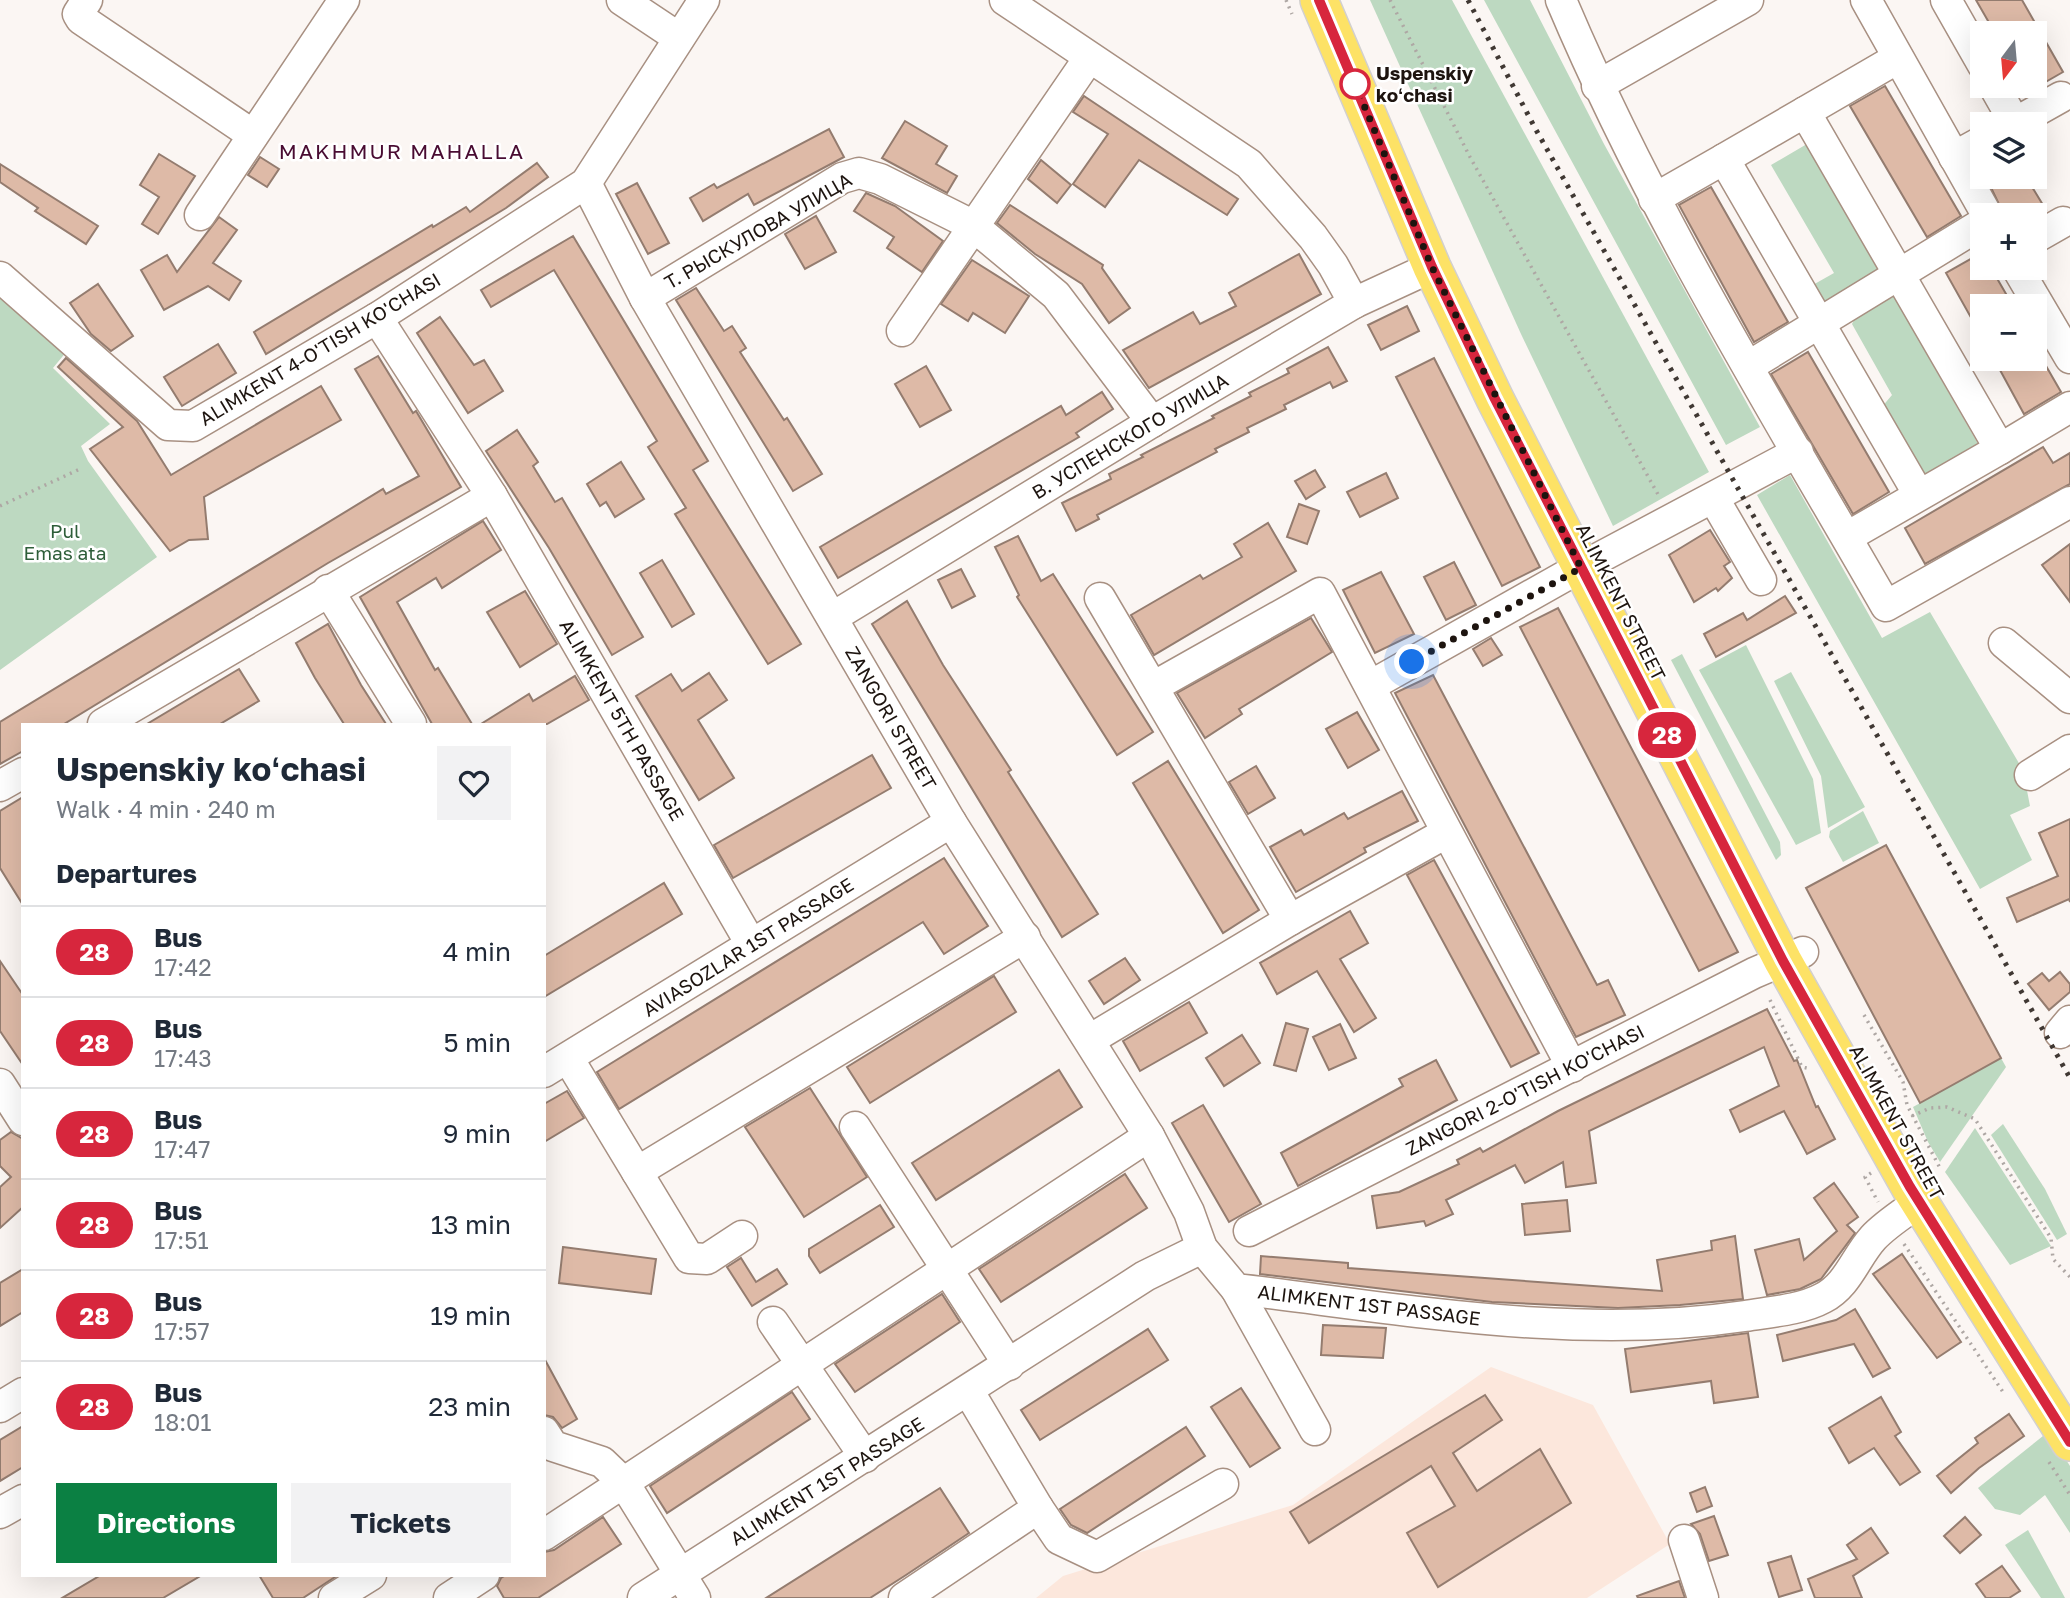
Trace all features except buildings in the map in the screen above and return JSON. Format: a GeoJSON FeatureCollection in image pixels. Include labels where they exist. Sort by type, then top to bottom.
{"type":"FeatureCollection","features":[{"type":"Feature","properties":{"kind":"main road","name":"ALIMKENT STREET"},"geometry":{"type":"LineString","coordinates":[[1319,0],[1432,267],[1590,563],[1919,1202],[2070,1442]]}},
{"type":"Feature","properties":{"kind":"main road","name":"ALIMKENT STREET"},"geometry":{"type":"LineString","coordinates":[[1342,0],[1590,563]]}},
{"type":"Feature","properties":{"kind":"main road","name":"ALIMKENT STREET"},"geometry":{"type":"LineString","coordinates":[[1793,957],[1926,1178],[2070,1400]]}},
{"type":"Feature","properties":{"kind":"street"},"geometry":{"type":"LineString","coordinates":[[200,215],[344,0]]}},
{"type":"Feature","properties":{"kind":"street"},"geometry":{"type":"LineString","coordinates":[[622,0],[679,38]]}},
{"type":"Feature","properties":{"kind":"street"},"geometry":{"type":"LineString","coordinates":[[586,183],[704,0]]}},
{"type":"Feature","properties":{"kind":"street"},"geometry":{"type":"LineString","coordinates":[[1005,0],[1248,164],[1313,237],[1333,265],[1354,303]]}},
{"type":"Feature","properties":{"kind":"street"},"geometry":{"type":"LineString","coordinates":[[1561,0],[1597,86],[1654,199],[1886,606],[2070,502]]}},
{"type":"Feature","properties":{"kind":"street"},"geometry":{"type":"LineString","coordinates":[[1597,86],[1748,0]]}},
{"type":"Feature","properties":{"kind":"street"},"geometry":{"type":"LineString","coordinates":[[1866,0],[1980,203]]}},
{"type":"Feature","properties":{"kind":"street"},"geometry":{"type":"LineString","coordinates":[[1946,0],[1970,42]]}},
{"type":"Feature","properties":{"kind":"street"},"geometry":{"type":"LineString","coordinates":[[83,7],[253,135]]}},
{"type":"Feature","properties":{"kind":"street"},"geometry":{"type":"LineString","coordinates":[[902,331],[972,225],[1089,58]]}},
{"type":"Feature","properties":{"kind":"street"},"geometry":{"type":"LineString","coordinates":[[1654,199],[1898,58]]}},
{"type":"Feature","properties":{"kind":"street"},"geometry":{"type":"LineString","coordinates":[[2042,112],[2067,101]]}},
{"type":"Feature","properties":{"kind":"street"},"geometry":{"type":"LineString","coordinates":[[1805,113],[2000,449]]}},
{"type":"Feature","properties":{"kind":"street"},"geometry":{"type":"LineString","coordinates":[[1954,157],[1970,148]]}},
{"type":"Feature","properties":{"kind":"street"},"geometry":{"type":"LineString","coordinates":[[1724,159],[1919,495]]}},
{"type":"Feature","properties":{"kind":"street","name":"Т. РЫСКУЛОВА УЛИЦА"},"geometry":{"type":"LineString","coordinates":[[645,298],[842,178],[859,173],[880,179],[972,225],[1056,295],[1152,422]]}},
{"type":"Feature","properties":{"kind":"street","name":"ZANGORI STREET"},"geometry":{"type":"LineString","coordinates":[[586,183],[645,298],[951,821],[1091,1039],[1149,1136],[1189,1212],[1202,1248]]}},
{"type":"Feature","properties":{"kind":"street","name":"ALIMKENT 4-O'TISH KO'CHASI"},"geometry":{"type":"LineString","coordinates":[[0,277],[168,425],[193,426],[377,318],[586,183]]}},
{"type":"Feature","properties":{"kind":"street"},"geometry":{"type":"LineString","coordinates":[[2047,233],[2068,225]]}},
{"type":"Feature","properties":{"kind":"street"},"geometry":{"type":"LineString","coordinates":[[1749,366],[1970,231]]}},
{"type":"Feature","properties":{"kind":"street","name":"В. УСПЕНСКОГО УЛИЦА"},"geometry":{"type":"LineString","coordinates":[[833,617],[1152,422],[1354,303],[1432,267]]}},
{"type":"Feature","properties":{"kind":"street"},"geometry":{"type":"LineString","coordinates":[[2024,280],[2070,358]]}},
{"type":"Feature","properties":{"kind":"street","name":"ALIMKENT 5TH PASSAGE"},"geometry":{"type":"LineString","coordinates":[[377,318],[492,496],[751,944]]}},
{"type":"Feature","properties":{"kind":"street"},"geometry":{"type":"LineString","coordinates":[[1847,537],[2070,407]]}},
{"type":"Feature","properties":{"kind":"street"},"geometry":{"type":"LineString","coordinates":[[1370,686],[1590,563],[1798,452]]}},
{"type":"Feature","properties":{"kind":"street"},"geometry":{"type":"LineString","coordinates":[[105,723],[492,496]]}},
{"type":"Feature","properties":{"kind":"street"},"geometry":{"type":"LineString","coordinates":[[1714,499],[1761,580]]}},
{"type":"Feature","properties":{"kind":"street"},"geometry":{"type":"LineString","coordinates":[[328,590],[410,723]]}},
{"type":"Feature","properties":{"kind":"street"},"geometry":{"type":"LineString","coordinates":[[1153,687],[1320,593],[1572,1067]]}},
{"type":"Feature","properties":{"kind":"street"},"geometry":{"type":"LineString","coordinates":[[1100,598],[1290,920]]}},
{"type":"Feature","properties":{"kind":"street"},"geometry":{"type":"LineString","coordinates":[[2004,643],[2070,698]]}},
{"type":"Feature","properties":{"kind":"street"},"geometry":{"type":"LineString","coordinates":[[2030,775],[2070,750]]}},
{"type":"Feature","properties":{"kind":"street"},"geometry":{"type":"LineString","coordinates":[[0,786],[21,774]]}},
{"type":"Feature","properties":{"kind":"street","name":"AVIASOZLAR 1ST PASSAGE"},"geometry":{"type":"LineString","coordinates":[[556,1065],[951,821]]}},
{"type":"Feature","properties":{"kind":"street"},"geometry":{"type":"LineString","coordinates":[[1091,1039],[1290,920],[1446,833]]}},
{"type":"Feature","properties":{"kind":"street"},"geometry":{"type":"LineString","coordinates":[[637,1172],[1025,937]]}},
{"type":"Feature","properties":{"kind":"street","name":"ZANGORI 2-O'TISH KO'CHASI"},"geometry":{"type":"LineString","coordinates":[[1249,1231],[1793,957]]}},
{"type":"Feature","properties":{"kind":"street"},"geometry":{"type":"LineString","coordinates":[[556,1065],[637,1172],[689,1258],[707,1259],[742,1237]]}},
{"type":"Feature","properties":{"kind":"street"},"geometry":{"type":"LineString","coordinates":[[0,1084],[21,1117]]}},
{"type":"Feature","properties":{"kind":"street"},"geometry":{"type":"LineString","coordinates":[[855,1127],[1009,1365]]}},
{"type":"Feature","properties":{"kind":"street"},"geometry":{"type":"LineString","coordinates":[[546,1534],[1149,1136]]}},
{"type":"Feature","properties":{"kind":"street","name":"ALIMKENT 1ST PASSAGE"},"geometry":{"type":"LineString","coordinates":[[643,1598],[687,1586],[865,1457],[1145,1276],[1202,1248],[1237,1289],[1475,1319],[1605,1325],[1691,1324],[1773,1312],[1821,1300],[1838,1288],[1872,1239],[1919,1202]]}},
{"type":"Feature","properties":{"kind":"street"},"geometry":{"type":"LineString","coordinates":[[1237,1289],[1315,1430]]}},
{"type":"Feature","properties":{"kind":"street"},"geometry":{"type":"LineString","coordinates":[[773,1322],[865,1457]]}},
{"type":"Feature","properties":{"kind":"street"},"geometry":{"type":"LineString","coordinates":[[969,1392],[1059,1539],[1097,1557],[1223,1484]]}},
{"type":"Feature","properties":{"kind":"street"},"geometry":{"type":"LineString","coordinates":[[0,1407],[21,1394]]}},
{"type":"Feature","properties":{"kind":"street"},"geometry":{"type":"LineString","coordinates":[[546,1435],[553,1446],[602,1462],[624,1483],[687,1586]]}},
{"type":"Feature","properties":{"kind":"street"},"geometry":{"type":"LineString","coordinates":[[0,1513],[21,1501]]}},
{"type":"Feature","properties":{"kind":"street"},"geometry":{"type":"LineString","coordinates":[[906,1598],[1038,1508]]}},
{"type":"Feature","properties":{"kind":"street"},"geometry":{"type":"LineString","coordinates":[[1684,1540],[1703,1598]]}},
{"type":"Feature","properties":{"kind":"street"},"geometry":{"type":"LineString","coordinates":[[334,1598],[368,1577]]}},
{"type":"Feature","properties":{"kind":"street"},"geometry":{"type":"LineString","coordinates":[[449,1598],[480,1585]]}},
{"type":"Feature","properties":{"kind":"path"},"geometry":{"type":"LineString","coordinates":[[1390,0],[1470,157],[1663,503]]}},
{"type":"Feature","properties":{"kind":"path"},"geometry":{"type":"LineString","coordinates":[[0,506],[80,469]]}},
{"type":"Feature","properties":{"kind":"path"},"geometry":{"type":"LineString","coordinates":[[1864,1015],[1902,1082],[1912,1116],[1940,1168]]}},
{"type":"Feature","properties":{"kind":"path"},"geometry":{"type":"LineString","coordinates":[[1912,1116],[1930,1108],[1947,1107],[1975,1119],[2051,1238],[2053,1259],[2070,1277]]}},
{"type":"Feature","properties":{"kind":"shaded area"},"geometry":{"type":"Polygon","coordinates":[[[1491,1367],[1593,1405],[1670,1544],[1587,1598],[1036,1598],[1063,1576],[1293,1505],[1491,1367]]]}},
{"type":"Feature","properties":{"kind":"green space"},"geometry":{"type":"Polygon","coordinates":[[[1370,0],[1452,0],[1709,472],[1613,526],[1521,334],[1370,0]]]}},
{"type":"Feature","properties":{"kind":"green space"},"geometry":{"type":"Polygon","coordinates":[[[1484,0],[1530,0],[1604,144],[1760,427],[1726,445],[1484,0]]]}},
{"type":"Feature","properties":{"kind":"green space"},"geometry":{"type":"Polygon","coordinates":[[[1812,141],[1880,270],[1826,304],[1811,286],[1834,273],[1771,165],[1812,141]]]}},
{"type":"Feature","properties":{"kind":"green space"},"geometry":{"type":"Polygon","coordinates":[[[1901,291],[1943,359],[1934,367],[1981,449],[1927,479],[1881,408],[1892,395],[1852,324],[1854,320],[1901,291]]]}},
{"type":"Feature","properties":{"kind":"green space","name":"Pul Emas ata"},"geometry":{"type":"Polygon","coordinates":[[[0,293],[67,351],[53,368],[110,424],[81,446],[88,461],[157,557],[0,670],[0,293]]]}},
{"type":"Feature","properties":{"kind":"green space"},"geometry":{"type":"Polygon","coordinates":[[[1790,475],[1882,638],[1930,612],[2023,770],[2030,806],[2010,815],[2032,860],[1980,889],[1757,495],[1790,475]]]}},
{"type":"Feature","properties":{"kind":"green space"},"geometry":{"type":"Polygon","coordinates":[[[1746,645],[1813,779],[1821,833],[1796,845],[1699,670],[1746,645]]]}},
{"type":"Feature","properties":{"kind":"green space"},"geometry":{"type":"Polygon","coordinates":[[[1682,654],[1780,842],[1781,855],[1776,860],[1671,660],[1682,654]]]}},
{"type":"Feature","properties":{"kind":"green space"},"geometry":{"type":"Polygon","coordinates":[[[1791,672],[1865,807],[1828,828],[1821,776],[1774,681],[1791,672]]]}},
{"type":"Feature","properties":{"kind":"green space"},"geometry":{"type":"Polygon","coordinates":[[[1863,811],[1879,843],[1843,862],[1829,837],[1830,831],[1863,811]]]}},
{"type":"Feature","properties":{"kind":"green space"},"geometry":{"type":"Polygon","coordinates":[[[2001,1058],[2006,1067],[1940,1162],[1913,1107],[2001,1058]]]}},
{"type":"Feature","properties":{"kind":"green space"},"geometry":{"type":"Polygon","coordinates":[[[2003,1124],[2045,1189],[2067,1234],[2057,1240],[1991,1135],[2003,1124]]]}},
{"type":"Feature","properties":{"kind":"green space"},"geometry":{"type":"Polygon","coordinates":[[[1975,1128],[2051,1246],[2010,1265],[1945,1172],[1975,1128]]]}},
{"type":"Feature","properties":{"kind":"green space"},"geometry":{"type":"Polygon","coordinates":[[[2048,1432],[2070,1466],[2070,1533],[2045,1495],[2020,1515],[1995,1509],[1978,1488],[2048,1432]]]}},
{"type":"Feature","properties":{"kind":"green space"},"geometry":{"type":"Polygon","coordinates":[[[2028,1530],[2065,1598],[2041,1598],[2005,1545],[2028,1530]]]}},
{"type":"Feature","properties":{"kind":"railway"},"geometry":{"type":"LineString","coordinates":[[1468,0],[1535,128],[2070,1078]]}},
{"type":"Feature","properties":{"kind":"bus line","name":"28"},"geometry":{"type":"LineString","coordinates":[[1319,0],[1432,267],[1495,399],[1783,961],[1910,1187],[2070,1442]]}},
{"type":"Feature","properties":{"kind":"place","name":"Uspenskiy koʻchasi"},"geometry":{"type":"Point","coordinates":[1355,84]}},
{"type":"Feature","properties":{"kind":"district","name":"MAKHMUR MAHALLA"},"geometry":{"type":"Point","coordinates":[402,152]}},
{"type":"Feature","properties":{"kind":"route"},"geometry":{"type":"LineString","coordinates":[[1355,84],[1432,267],[1581,568],[1412,662]]}}]}
